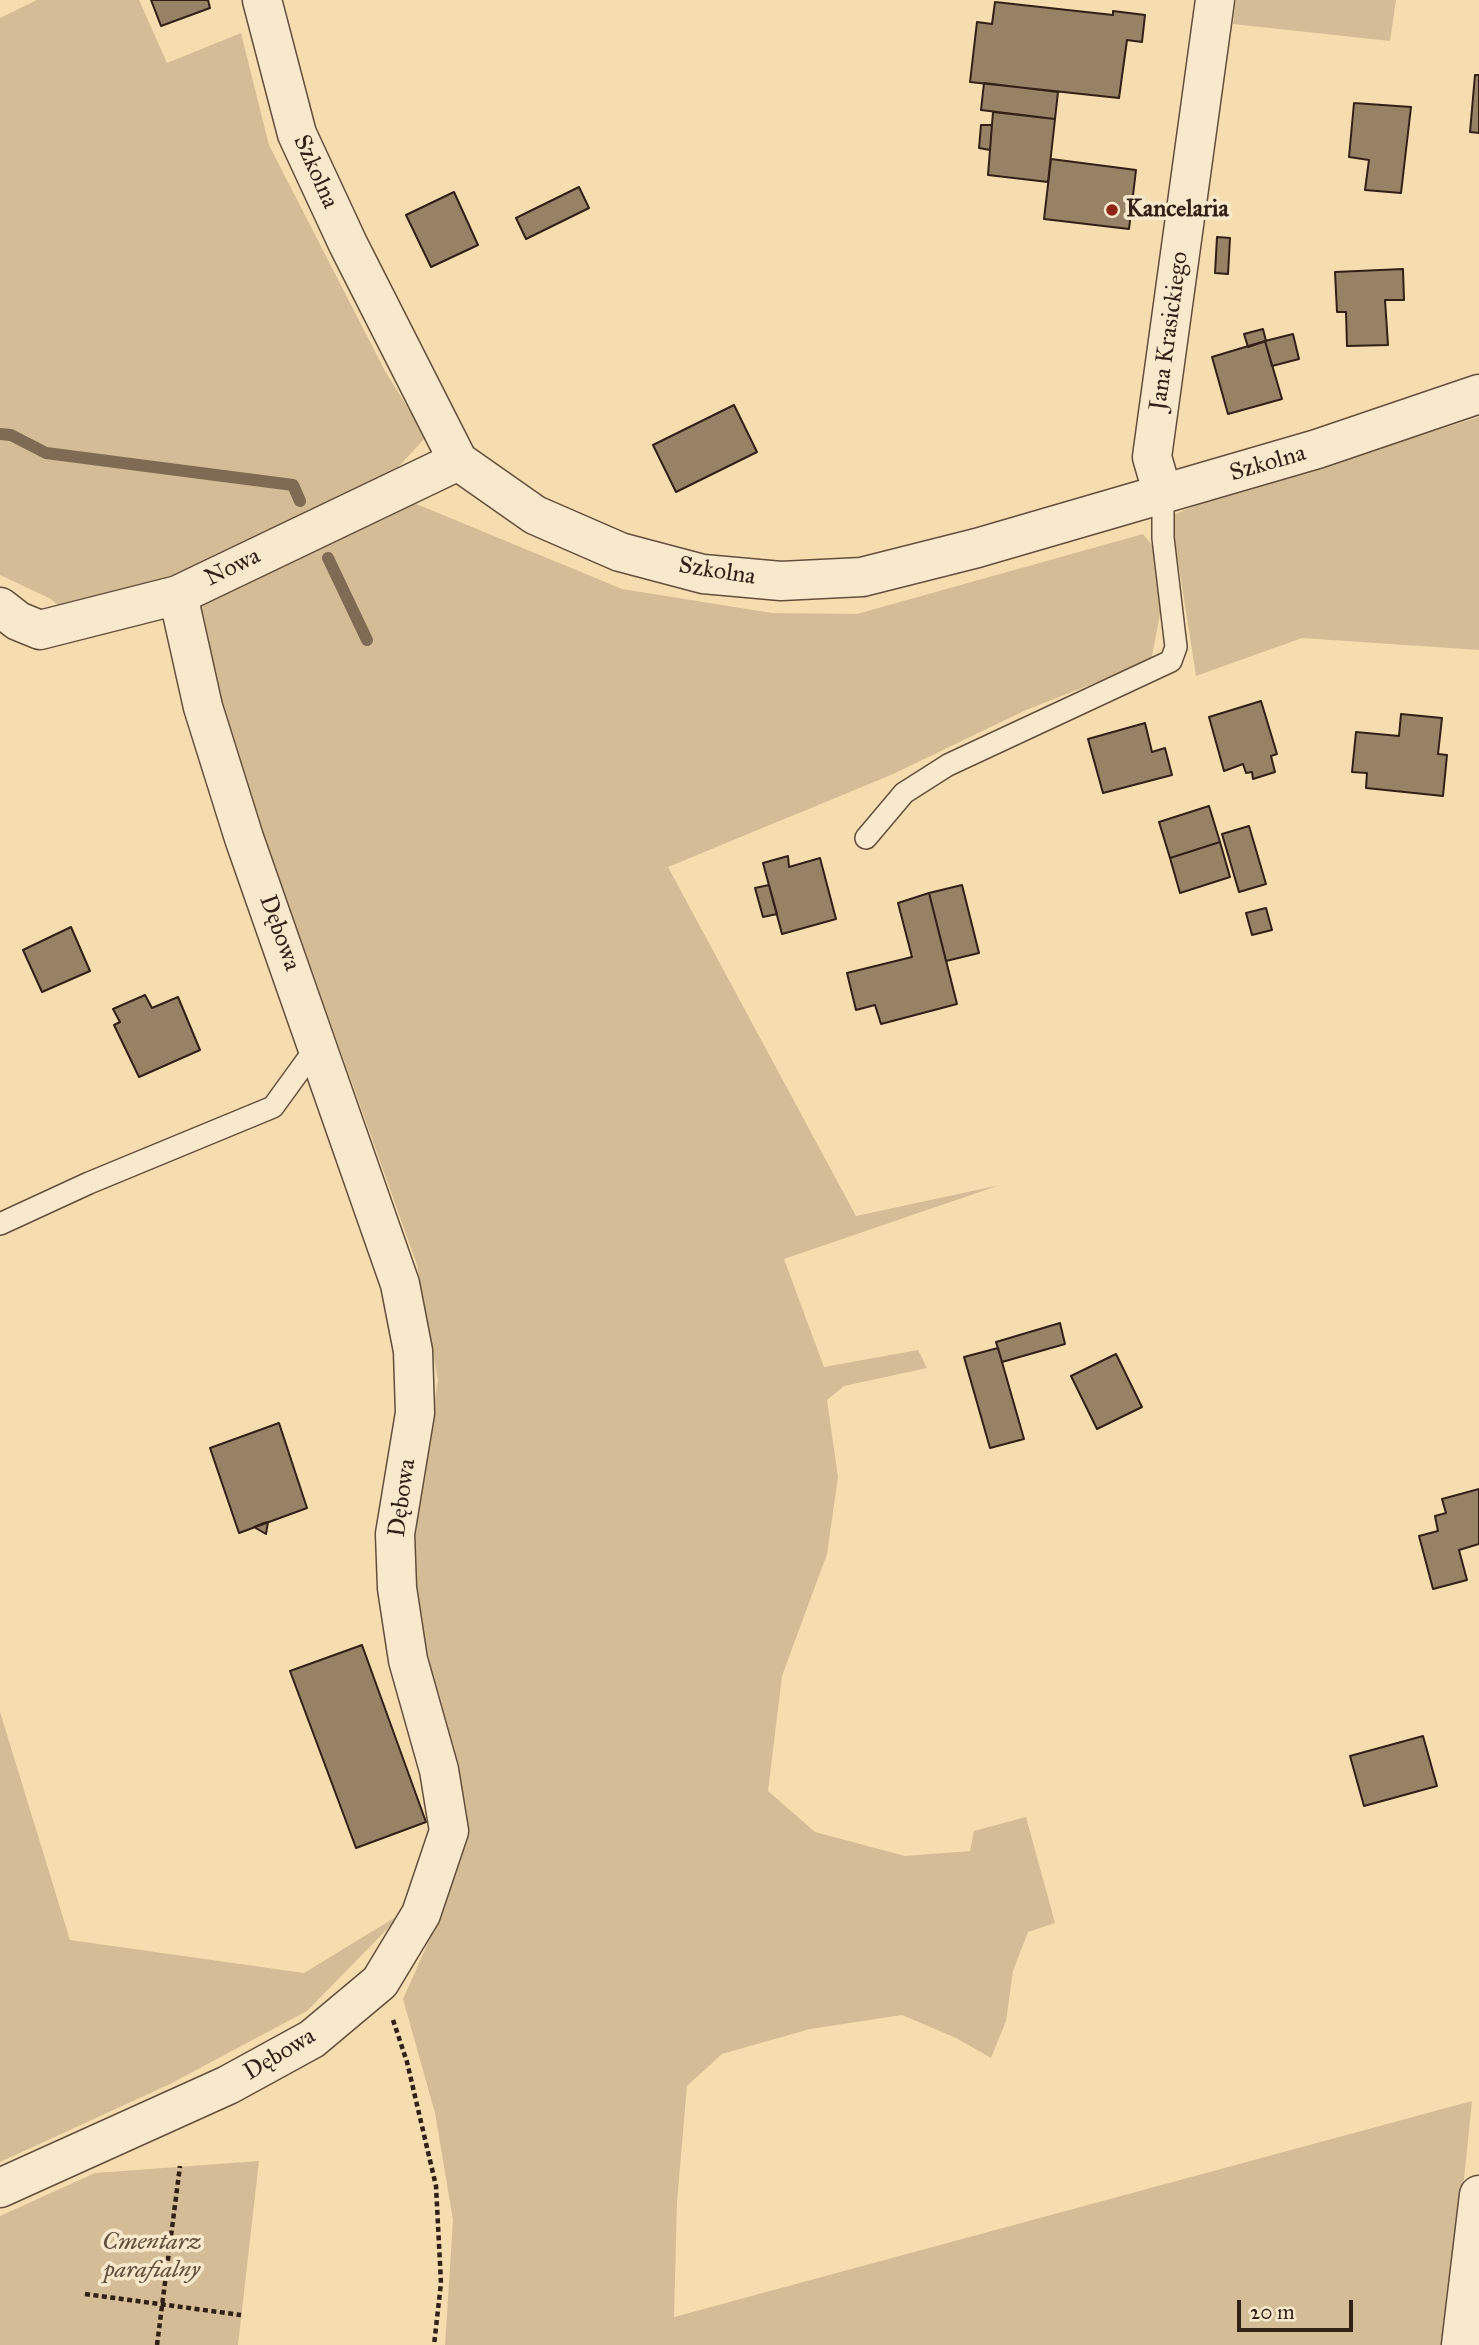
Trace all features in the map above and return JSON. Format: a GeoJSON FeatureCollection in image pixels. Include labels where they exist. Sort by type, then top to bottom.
{"type":"FeatureCollection","features":[{"type":"Feature","properties":{"kind":"street","name":"Szkolna"},"geometry":{"type":"LineString","coordinates":[[262,0],[297,134],[348,244],[458,461],[535,515],[620,552],[703,574],[781,581],[862,577],[977,548],[1163,495],[1317,449],[1479,394]]}},
{"type":"Feature","properties":{"kind":"street","name":"Jana Krasickiego"},"geometry":{"type":"LineString","coordinates":[[1163,495],[1152,457],[1215,0]]}},
{"type":"Feature","properties":{"kind":"street","name":"Nowa"},"geometry":{"type":"LineString","coordinates":[[0,607],[18,621],[40,630],[178,595],[458,461]]}},
{"type":"Feature","properties":{"kind":"street","name":"Dębowa"},"geometry":{"type":"LineString","coordinates":[[0,2188],[228,2085],[312,2039],[380,1982],[421,1914],[449,1831],[439,1770],[408,1660],[397,1588],[395,1534],[415,1413],[413,1351],[400,1284],[240,825],[203,706],[178,595]]}},
{"type":"Feature","properties":{"kind":"street"},"geometry":{"type":"LineString","coordinates":[[1461,2345],[1479,2195]]}},
{"type":"Feature","properties":{"kind":"lane"},"geometry":{"type":"LineString","coordinates":[[866,838],[904,793],[948,765],[1171,661],[1176,647],[1163,538],[1163,495]]}},
{"type":"Feature","properties":{"kind":"lane"},"geometry":{"type":"LineString","coordinates":[[0,1224],[89,1183],[273,1107],[318,1045]]}},
{"type":"Feature","properties":{"kind":"path"},"geometry":{"type":"LineString","coordinates":[[380,1982],[407,2062],[436,2186],[441,2283],[434,2345]]}},
{"type":"Feature","properties":{"kind":"path"},"geometry":{"type":"LineString","coordinates":[[158,2345],[180,2166]]}},
{"type":"Feature","properties":{"kind":"path"},"geometry":{"type":"LineString","coordinates":[[85,2294],[241,2315]]}},
{"type":"Feature","properties":{"kind":"green space"},"geometry":{"type":"Polygon","coordinates":[[[37,0],[139,0],[167,63],[241,33],[269,145],[385,371],[426,437],[390,476],[163,585],[60,607],[51,599],[0,575],[0,18],[37,0]]]}},
{"type":"Feature","properties":{"kind":"green space"},"geometry":{"type":"Polygon","coordinates":[[[1236,0],[1396,0],[1390,41],[1233,24],[1236,0]]]}},
{"type":"Feature","properties":{"kind":"green space"},"geometry":{"type":"Polygon","coordinates":[[[1479,417],[1479,650],[1302,638],[1196,676],[1171,516],[1197,505],[1479,417]]]}},
{"type":"Feature","properties":{"kind":"green space"},"geometry":{"type":"Polygon","coordinates":[[[414,503],[622,589],[772,613],[857,614],[1143,534],[1155,549],[1164,593],[1151,661],[1026,710],[891,775],[668,867],[856,1216],[1000,1185],[784,1259],[824,1367],[918,1350],[927,1368],[844,1386],[827,1400],[838,1477],[827,1554],[782,1676],[768,1791],[815,1832],[905,1856],[970,1851],[974,1831],[1026,1817],[1055,1923],[1028,1932],[1013,1971],[1006,2021],[991,2058],[956,2038],[902,2015],[810,2029],[722,2054],[687,2086],[677,2202],[674,2317],[1472,2101],[1447,2345],[445,2345],[453,2220],[435,2113],[403,1999],[447,1900],[462,1835],[418,1651],[409,1545],[438,1381],[417,1265],[209,682],[201,602],[414,503]]]}},
{"type":"Feature","properties":{"kind":"green space"},"geometry":{"type":"Polygon","coordinates":[[[0,1712],[70,1940],[304,1973],[404,1912],[307,2011],[170,2084],[0,2162],[0,1712]]]}},
{"type":"Feature","properties":{"kind":"green space","name":"Cmentarz parafialny"},"geometry":{"type":"Polygon","coordinates":[[[259,2161],[238,2345],[0,2345],[0,2216],[95,2173],[259,2161]]]}},
{"type":"Feature","properties":{"kind":"building"},"geometry":{"type":"Polygon","coordinates":[[[151,0],[208,0],[210,8],[161,26],[151,0]]]}},
{"type":"Feature","properties":{"kind":"building"},"geometry":{"type":"Polygon","coordinates":[[[995,2],[1113,15],[1113,11],[1145,15],[1142,42],[1127,40],[1119,98],[970,82],[977,22],[992,24],[995,2]]]}},
{"type":"Feature","properties":{"kind":"building"},"geometry":{"type":"Polygon","coordinates":[[[1475,75],[1479,75],[1479,133],[1470,132],[1475,75]]]}},
{"type":"Feature","properties":{"kind":"building"},"geometry":{"type":"Polygon","coordinates":[[[984,83],[1058,92],[1055,119],[981,110],[984,83]]]}},
{"type":"Feature","properties":{"kind":"building"},"geometry":{"type":"Polygon","coordinates":[[[1354,103],[1411,107],[1401,193],[1365,190],[1369,160],[1349,157],[1354,103]]]}},
{"type":"Feature","properties":{"kind":"building"},"geometry":{"type":"Polygon","coordinates":[[[993,112],[1055,119],[1048,182],[988,175],[993,112]]]}},
{"type":"Feature","properties":{"kind":"building"},"geometry":{"type":"Polygon","coordinates":[[[981,125],[992,125],[990,150],[979,148],[981,125]]]}},
{"type":"Feature","properties":{"kind":"building"},"geometry":{"type":"Polygon","coordinates":[[[1051,159],[1136,170],[1129,229],[1044,219],[1051,159]]]}},
{"type":"Feature","properties":{"kind":"building"},"geometry":{"type":"Polygon","coordinates":[[[579,187],[589,208],[526,239],[516,218],[579,187]]]}},
{"type":"Feature","properties":{"kind":"building"},"geometry":{"type":"Polygon","coordinates":[[[454,192],[478,245],[431,267],[406,215],[454,192]]]}},
{"type":"Feature","properties":{"kind":"building"},"geometry":{"type":"Polygon","coordinates":[[[1217,237],[1230,238],[1228,274],[1215,273],[1217,237]]]}},
{"type":"Feature","properties":{"kind":"building"},"geometry":{"type":"Polygon","coordinates":[[[1403,269],[1404,300],[1385,300],[1388,345],[1347,346],[1346,312],[1337,312],[1335,272],[1403,269]]]}},
{"type":"Feature","properties":{"kind":"building"},"geometry":{"type":"Polygon","coordinates":[[[1263,329],[1266,341],[1248,347],[1244,334],[1263,329]]]}},
{"type":"Feature","properties":{"kind":"building"},"geometry":{"type":"Polygon","coordinates":[[[1293,334],[1299,359],[1272,366],[1265,341],[1293,334]]]}},
{"type":"Feature","properties":{"kind":"building"},"geometry":{"type":"Polygon","coordinates":[[[1265,341],[1282,399],[1228,414],[1212,357],[1265,341]]]}},
{"type":"Feature","properties":{"kind":"building"},"geometry":{"type":"Polygon","coordinates":[[[734,405],[757,452],[676,492],[653,445],[734,405]]]}},
{"type":"Feature","properties":{"kind":"building"},"geometry":{"type":"Polygon","coordinates":[[[1261,701],[1277,754],[1271,756],[1275,772],[1253,779],[1252,772],[1246,773],[1243,764],[1224,771],[1209,717],[1261,701]]]}},
{"type":"Feature","properties":{"kind":"building"},"geometry":{"type":"Polygon","coordinates":[[[1401,714],[1442,718],[1438,754],[1447,755],[1443,796],[1366,788],[1367,773],[1352,772],[1356,732],[1399,736],[1401,714]]]}},
{"type":"Feature","properties":{"kind":"building"},"geometry":{"type":"Polygon","coordinates":[[[1145,723],[1152,752],[1165,748],[1172,775],[1103,793],[1088,739],[1145,723]]]}},
{"type":"Feature","properties":{"kind":"building"},"geometry":{"type":"Polygon","coordinates":[[[1209,806],[1220,842],[1170,858],[1159,822],[1209,806]]]}},
{"type":"Feature","properties":{"kind":"building"},"geometry":{"type":"Polygon","coordinates":[[[1249,826],[1266,884],[1239,892],[1222,834],[1249,826]]]}},
{"type":"Feature","properties":{"kind":"building"},"geometry":{"type":"Polygon","coordinates":[[[1220,842],[1230,877],[1180,893],[1170,858],[1220,842]]]}},
{"type":"Feature","properties":{"kind":"building"},"geometry":{"type":"Polygon","coordinates":[[[788,856],[789,867],[820,858],[836,919],[782,934],[763,863],[788,856]]]}},
{"type":"Feature","properties":{"kind":"building"},"geometry":{"type":"Polygon","coordinates":[[[769,885],[777,914],[763,917],[755,888],[769,885]]]}},
{"type":"Feature","properties":{"kind":"building"},"geometry":{"type":"Polygon","coordinates":[[[962,885],[979,953],[946,961],[929,893],[962,885]]]}},
{"type":"Feature","properties":{"kind":"building"},"geometry":{"type":"Polygon","coordinates":[[[929,893],[957,1004],[881,1024],[875,1005],[856,1010],[847,973],[912,957],[898,903],[929,893]]]}},
{"type":"Feature","properties":{"kind":"building"},"geometry":{"type":"Polygon","coordinates":[[[1266,908],[1272,930],[1252,935],[1246,913],[1266,908]]]}},
{"type":"Feature","properties":{"kind":"building"},"geometry":{"type":"Polygon","coordinates":[[[71,927],[90,971],[42,992],[23,950],[71,927]]]}},
{"type":"Feature","properties":{"kind":"building"},"geometry":{"type":"Polygon","coordinates":[[[145,995],[152,1008],[178,997],[200,1050],[139,1077],[114,1025],[120,1022],[113,1009],[145,995]]]}},
{"type":"Feature","properties":{"kind":"building"},"geometry":{"type":"Polygon","coordinates":[[[1060,1323],[1065,1344],[1002,1362],[996,1342],[1060,1323]]]}},
{"type":"Feature","properties":{"kind":"building"},"geometry":{"type":"Polygon","coordinates":[[[998,1348],[1024,1439],[990,1448],[964,1357],[998,1348]]]}},
{"type":"Feature","properties":{"kind":"building"},"geometry":{"type":"Polygon","coordinates":[[[1116,1354],[1142,1407],[1097,1429],[1071,1376],[1116,1354]]]}},
{"type":"Feature","properties":{"kind":"building"},"geometry":{"type":"Polygon","coordinates":[[[279,1423],[307,1508],[239,1533],[210,1448],[279,1423]]]}},
{"type":"Feature","properties":{"kind":"building"},"geometry":{"type":"Polygon","coordinates":[[[1479,1489],[1479,1544],[1459,1550],[1467,1580],[1433,1589],[1419,1536],[1438,1531],[1435,1516],[1446,1513],[1442,1499],[1479,1489]]]}},
{"type":"Feature","properties":{"kind":"building"},"geometry":{"type":"Polygon","coordinates":[[[268,1522],[266,1534],[254,1527],[264,1523],[268,1522]]]}},
{"type":"Feature","properties":{"kind":"building"},"geometry":{"type":"Polygon","coordinates":[[[362,1645],[426,1822],[356,1848],[290,1671],[362,1645]]]}},
{"type":"Feature","properties":{"kind":"building"},"geometry":{"type":"Polygon","coordinates":[[[1423,1736],[1437,1786],[1364,1806],[1350,1756],[1423,1736]]]}},
{"type":"Feature","properties":{"kind":"waterway"},"geometry":{"type":"LineString","coordinates":[[0,434],[11,435],[46,453],[293,485],[300,501]]}},
{"type":"Feature","properties":{"kind":"waterway"},"geometry":{"type":"LineString","coordinates":[[328,558],[367,640]]}},
{"type":"Feature","properties":{"kind":"place","name":"Kancelaria"},"geometry":{"type":"Point","coordinates":[1112,210]}}]}
